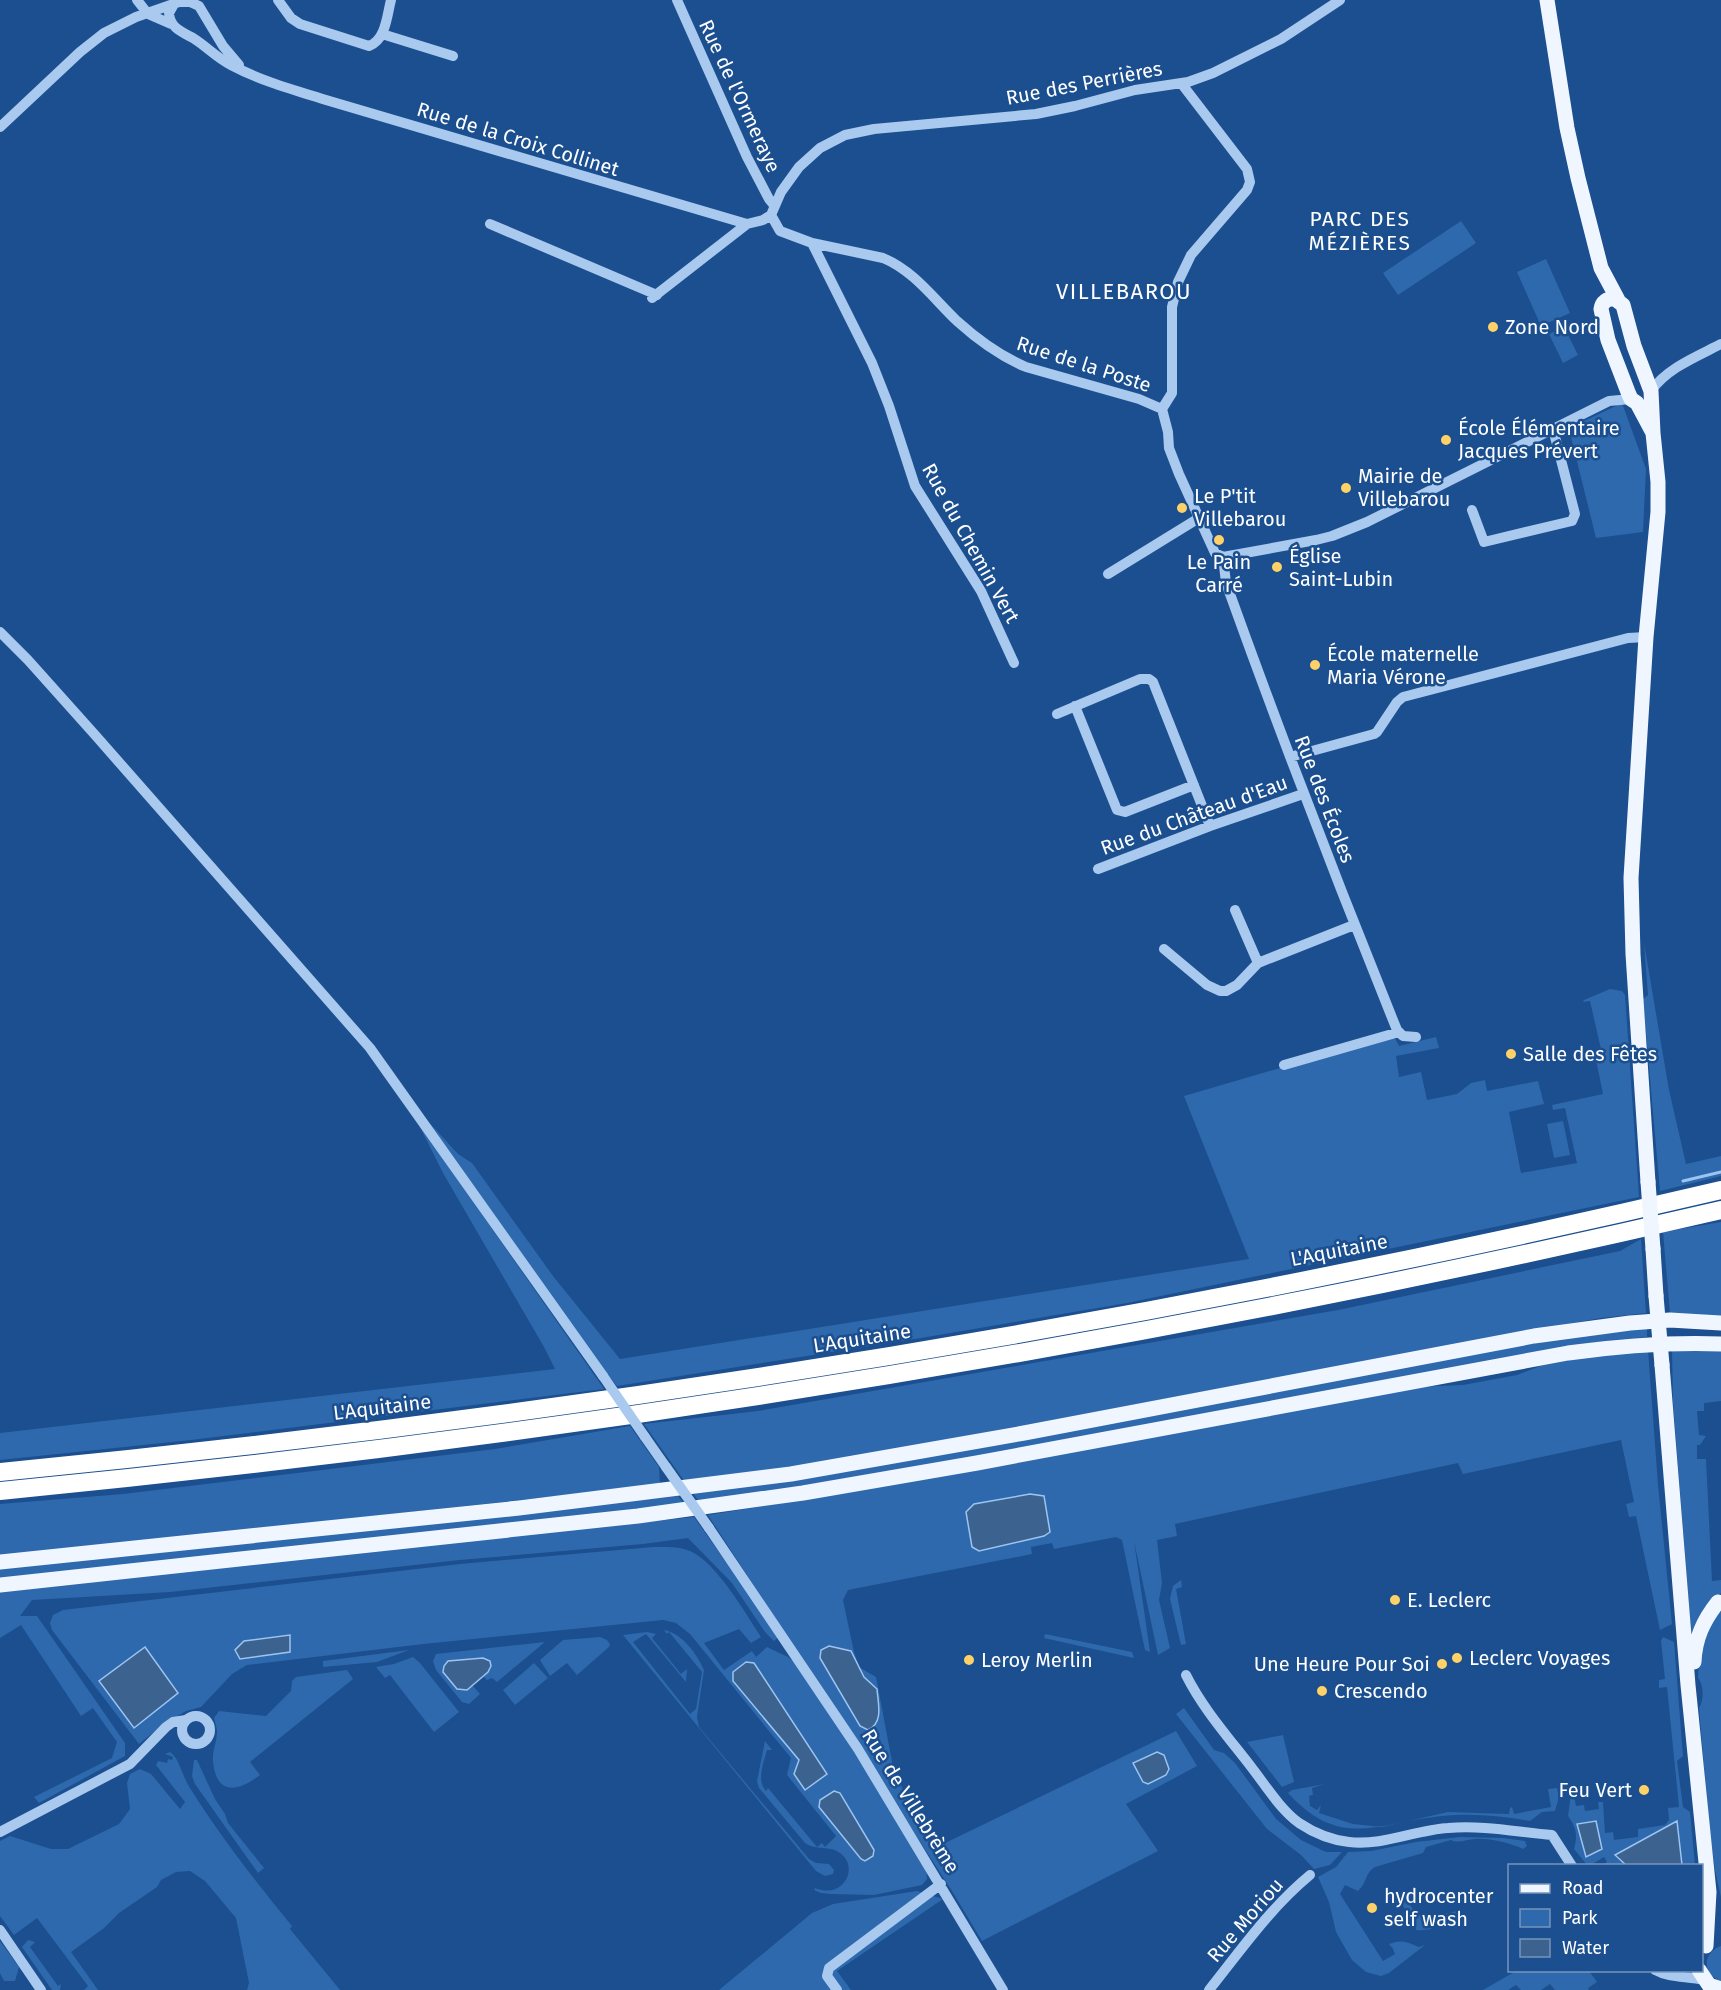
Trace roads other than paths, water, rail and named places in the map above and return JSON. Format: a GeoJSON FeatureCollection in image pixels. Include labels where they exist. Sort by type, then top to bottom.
{"type":"FeatureCollection","features":[{"type":"Feature","properties":{"kind":"highway","name":"L'Aquitaine"},"geometry":{"type":"LineString","coordinates":[[0,1472],[436,1423],[626,1397],[858,1361],[1086,1322],[1331,1275],[1721,1190]]}},
{"type":"Feature","properties":{"kind":"highway","name":"L'Aquitaine"},"geometry":{"type":"LineString","coordinates":[[0,1491],[460,1439],[661,1411],[871,1378],[1028,1352],[1268,1307],[1721,1210]]}},
{"type":"Feature","properties":{"kind":"main road"},"geometry":{"type":"LineString","coordinates":[[1547,0],[1567,128],[1601,268],[1603,322],[1624,383],[1643,398]]}},
{"type":"Feature","properties":{"kind":"main road"},"geometry":{"type":"LineString","coordinates":[[1601,268],[1623,305],[1634,346],[1645,373],[1643,398],[1653,433],[1658,473],[1658,512],[1646,637],[1630,893],[1656,1296],[1688,1686],[1709,1892],[1704,1949]]}},
{"type":"Feature","properties":{"kind":"main road"},"geometry":{"type":"LineString","coordinates":[[1602,305],[1608,299],[1618,300]]}},
{"type":"Feature","properties":{"kind":"main road"},"geometry":{"type":"LineString","coordinates":[[0,1563],[519,1508],[791,1474],[1024,1433],[1554,1333],[1670,1320],[1721,1323]]}},
{"type":"Feature","properties":{"kind":"main road"},"geometry":{"type":"LineString","coordinates":[[0,1585],[638,1516],[724,1504],[977,1463],[1568,1353],[1645,1344],[1721,1344]]}},
{"type":"Feature","properties":{"kind":"main road"},"geometry":{"type":"LineString","coordinates":[[1688,1686],[1694,1670],[1695,1647],[1701,1628],[1719,1600]]}},
{"type":"Feature","properties":{"kind":"main road"},"geometry":{"type":"LineString","coordinates":[[1709,1892],[1721,1923]]}},
{"type":"Feature","properties":{"kind":"main road"},"geometry":{"type":"LineString","coordinates":[[1704,1949],[1713,1941],[1721,1938]]}},
{"type":"Feature","properties":{"kind":"street"},"geometry":{"type":"LineString","coordinates":[[137,0],[148,14],[171,24],[194,39],[206,33],[209,23]]}},
{"type":"Feature","properties":{"kind":"street"},"geometry":{"type":"LineString","coordinates":[[278,0],[295,21],[363,45],[373,45],[382,34],[391,0]]}},
{"type":"Feature","properties":{"kind":"street","name":"Rue de l'Ormeraye"},"geometry":{"type":"LineString","coordinates":[[677,0],[747,157],[769,199],[772,210]]}},
{"type":"Feature","properties":{"kind":"street","name":"Rue des Perrières"},"geometry":{"type":"LineString","coordinates":[[772,210],[799,166],[830,142],[851,134],[874,129],[1043,113],[1135,90],[1181,83],[1213,73],[1281,39],[1340,0]]}},
{"type":"Feature","properties":{"kind":"street"},"geometry":{"type":"LineString","coordinates":[[0,127],[93,41],[116,26],[179,2],[192,1],[203,5],[209,23],[223,46],[246,73]]}},
{"type":"Feature","properties":{"kind":"street"},"geometry":{"type":"LineString","coordinates":[[171,24],[169,13],[174,4]]}},
{"type":"Feature","properties":{"kind":"street"},"geometry":{"type":"LineString","coordinates":[[382,34],[453,56]]}},
{"type":"Feature","properties":{"kind":"street","name":"Rue de la Croix Collinet"},"geometry":{"type":"LineString","coordinates":[[194,39],[218,57],[246,73],[326,100],[747,224]]}},
{"type":"Feature","properties":{"kind":"street"},"geometry":{"type":"LineString","coordinates":[[1162,409],[1171,397],[1173,388],[1172,307],[1178,282],[1191,255],[1246,190],[1250,182],[1247,169],[1181,83]]}},
{"type":"Feature","properties":{"kind":"street"},"geometry":{"type":"LineString","coordinates":[[490,224],[654,297],[747,224],[763,220],[772,210]]}},
{"type":"Feature","properties":{"kind":"street","name":"Rue de la Poste"},"geometry":{"type":"LineString","coordinates":[[772,210],[780,231],[812,243],[876,256],[894,263],[915,278],[973,335],[1008,360],[1139,399],[1162,409],[1168,432],[1169,448],[1179,474],[1215,553],[1223,557]]}},
{"type":"Feature","properties":{"kind":"street","name":"Rue du Chemin Vert"},"geometry":{"type":"LineString","coordinates":[[812,243],[872,363],[889,406],[915,486],[981,591],[1014,663]]}},
{"type":"Feature","properties":{"kind":"street"},"geometry":{"type":"LineString","coordinates":[[1223,557],[1332,536],[1367,522],[1609,401],[1643,398],[1675,369],[1721,344]]}},
{"type":"Feature","properties":{"kind":"street"},"geometry":{"type":"LineString","coordinates":[[1645,373],[1659,373],[1675,369]]}},
{"type":"Feature","properties":{"kind":"street"},"geometry":{"type":"LineString","coordinates":[[1609,401],[1624,383]]}},
{"type":"Feature","properties":{"kind":"street"},"geometry":{"type":"LineString","coordinates":[[1472,510],[1484,542],[1572,521],[1575,514],[1553,429]]}},
{"type":"Feature","properties":{"kind":"street"},"geometry":{"type":"LineString","coordinates":[[1108,574],[1199,518]]}},
{"type":"Feature","properties":{"kind":"street","name":"Rue des Écoles"},"geometry":{"type":"LineString","coordinates":[[1223,557],[1226,583],[1303,794],[1399,1032]]}},
{"type":"Feature","properties":{"kind":"street","name":"Rue de Villebrème"},"geometry":{"type":"LineString","coordinates":[[0,632],[96,736],[370,1047],[603,1376],[782,1635],[858,1749],[1003,1990]]}},
{"type":"Feature","properties":{"kind":"street"},"geometry":{"type":"LineString","coordinates":[[1290,757],[1374,734],[1403,697],[1628,638],[1646,637]]}},
{"type":"Feature","properties":{"kind":"street"},"geometry":{"type":"LineString","coordinates":[[1057,714],[1140,679],[1149,679],[1153,682],[1210,826]]}},
{"type":"Feature","properties":{"kind":"street"},"geometry":{"type":"LineString","coordinates":[[1075,706],[1117,810],[1125,812],[1194,785]]}},
{"type":"Feature","properties":{"kind":"street","name":"Rue du Château d'Eau"},"geometry":{"type":"LineString","coordinates":[[1098,869],[1210,826],[1303,794]]}},
{"type":"Feature","properties":{"kind":"street"},"geometry":{"type":"LineString","coordinates":[[1235,910],[1258,963]]}},
{"type":"Feature","properties":{"kind":"street"},"geometry":{"type":"LineString","coordinates":[[1164,949],[1207,985],[1220,991],[1232,989],[1258,963],[1354,925]]}},
{"type":"Feature","properties":{"kind":"street"},"geometry":{"type":"LineString","coordinates":[[1284,1065],[1399,1032],[1406,1038],[1416,1037]]}},
{"type":"Feature","properties":{"kind":"street"},"geometry":{"type":"LineString","coordinates":[[1186,1675],[1202,1704],[1276,1799],[1298,1822],[1312,1831],[1328,1838],[1355,1843],[1379,1841],[1449,1828],[1489,1828],[1552,1835],[1571,1864]]}},
{"type":"Feature","properties":{"kind":"street"},"geometry":{"type":"LineString","coordinates":[[0,1832],[130,1764],[172,1722],[186,1720],[193,1716],[204,1718],[209,1724],[211,1733],[206,1742],[197,1745],[188,1742],[182,1732],[186,1720]]}},
{"type":"Feature","properties":{"kind":"street"},"geometry":{"type":"LineString","coordinates":[[160,1733],[182,1732]]}},
{"type":"Feature","properties":{"kind":"street","name":"Rue Moriou"},"geometry":{"type":"LineString","coordinates":[[1209,1990],[1260,1925],[1310,1875]]}},
{"type":"Feature","properties":{"kind":"street"},"geometry":{"type":"LineString","coordinates":[[837,1990],[827,1976],[829,1968],[941,1884]]}},
{"type":"Feature","properties":{"kind":"street"},"geometry":{"type":"LineString","coordinates":[[0,1930],[41,1990]]}},
{"type":"Feature","properties":{"kind":"street"},"geometry":{"type":"LineString","coordinates":[[1658,1972],[1688,1976],[1709,1983]]}},
{"type":"Feature","properties":{"kind":"water"},"geometry":{"type":"Polygon","coordinates":[[[1030,1494],[1044,1496],[1050,1532],[1044,1536],[979,1551],[972,1547],[966,1512],[974,1504],[1030,1494]]]}},
{"type":"Feature","properties":{"kind":"water"},"geometry":{"type":"Polygon","coordinates":[[[290,1635],[290,1652],[240,1659],[235,1650],[244,1641],[290,1635]]]}},
{"type":"Feature","properties":{"kind":"water"},"geometry":{"type":"Polygon","coordinates":[[[829,1646],[851,1651],[864,1677],[877,1689],[878,1718],[873,1727],[868,1730],[860,1726],[820,1658],[821,1650],[829,1646]]]}},
{"type":"Feature","properties":{"kind":"water"},"geometry":{"type":"Polygon","coordinates":[[[145,1647],[178,1693],[134,1728],[99,1681],[145,1647]]]}},
{"type":"Feature","properties":{"kind":"water"},"geometry":{"type":"Polygon","coordinates":[[[483,1658],[490,1661],[491,1666],[488,1672],[467,1690],[457,1689],[443,1672],[448,1661],[483,1658]]]}},
{"type":"Feature","properties":{"kind":"water"},"geometry":{"type":"Polygon","coordinates":[[[746,1662],[754,1663],[827,1774],[805,1790],[794,1774],[799,1760],[733,1681],[733,1672],[746,1662]]]}},
{"type":"Feature","properties":{"kind":"water"},"geometry":{"type":"Polygon","coordinates":[[[1157,1752],[1164,1755],[1169,1769],[1166,1775],[1148,1784],[1143,1782],[1133,1763],[1157,1752]]]}},
{"type":"Feature","properties":{"kind":"water"},"geometry":{"type":"Polygon","coordinates":[[[834,1791],[840,1793],[874,1850],[873,1856],[865,1861],[819,1807],[820,1800],[834,1791]]]}},
{"type":"Feature","properties":{"kind":"water"},"geometry":{"type":"Polygon","coordinates":[[[1596,1821],[1602,1849],[1586,1857],[1577,1824],[1596,1821]]]}},
{"type":"Feature","properties":{"kind":"water"},"geometry":{"type":"Polygon","coordinates":[[[1677,1821],[1682,1864],[1625,1864],[1615,1855],[1677,1821]]]}},
{"type":"Feature","properties":{"kind":"waterway"},"geometry":{"type":"LineString","coordinates":[[1683,1181],[1721,1172]]}},
{"type":"Feature","properties":{"kind":"place","name":"Zone Nord"},"geometry":{"type":"Point","coordinates":[1493,327]}},
{"type":"Feature","properties":{"kind":"place","name":"École Élémentaire Jacques Prévert"},"geometry":{"type":"Point","coordinates":[1446,440]}},
{"type":"Feature","properties":{"kind":"place","name":"Mairie de Villebarou"},"geometry":{"type":"Point","coordinates":[1346,488]}},
{"type":"Feature","properties":{"kind":"place","name":"Le P'tit Villebarou"},"geometry":{"type":"Point","coordinates":[1182,508]}},
{"type":"Feature","properties":{"kind":"place","name":"Le Pain Carré"},"geometry":{"type":"Point","coordinates":[1219,540]}},
{"type":"Feature","properties":{"kind":"place","name":"Église Saint-Lubin"},"geometry":{"type":"Point","coordinates":[1277,567]}},
{"type":"Feature","properties":{"kind":"place","name":"École maternelle Maria Vérone"},"geometry":{"type":"Point","coordinates":[1315,665]}},
{"type":"Feature","properties":{"kind":"place","name":"Salle des Fêtes"},"geometry":{"type":"Point","coordinates":[1511,1054]}},
{"type":"Feature","properties":{"kind":"place","name":"E. Leclerc"},"geometry":{"type":"Point","coordinates":[1395,1600]}},
{"type":"Feature","properties":{"kind":"place","name":"Leclerc Voyages"},"geometry":{"type":"Point","coordinates":[1457,1658]}},
{"type":"Feature","properties":{"kind":"place","name":"Leroy Merlin"},"geometry":{"type":"Point","coordinates":[969,1660]}},
{"type":"Feature","properties":{"kind":"place","name":"Une Heure Pour Soi"},"geometry":{"type":"Point","coordinates":[1442,1664]}},
{"type":"Feature","properties":{"kind":"place","name":"Crescendo"},"geometry":{"type":"Point","coordinates":[1322,1691]}},
{"type":"Feature","properties":{"kind":"place","name":"Feu Vert"},"geometry":{"type":"Point","coordinates":[1644,1790]}},
{"type":"Feature","properties":{"kind":"place","name":"hydrocenter self wash"},"geometry":{"type":"Point","coordinates":[1372,1908]}},
{"type":"Feature","properties":{"kind":"district","name":"PARC DES MÉZIÈRES"},"geometry":{"type":"Point","coordinates":[1360,231]}},
{"type":"Feature","properties":{"kind":"district","name":"VILLEBAROU"},"geometry":{"type":"Point","coordinates":[1124,291]}}]}
